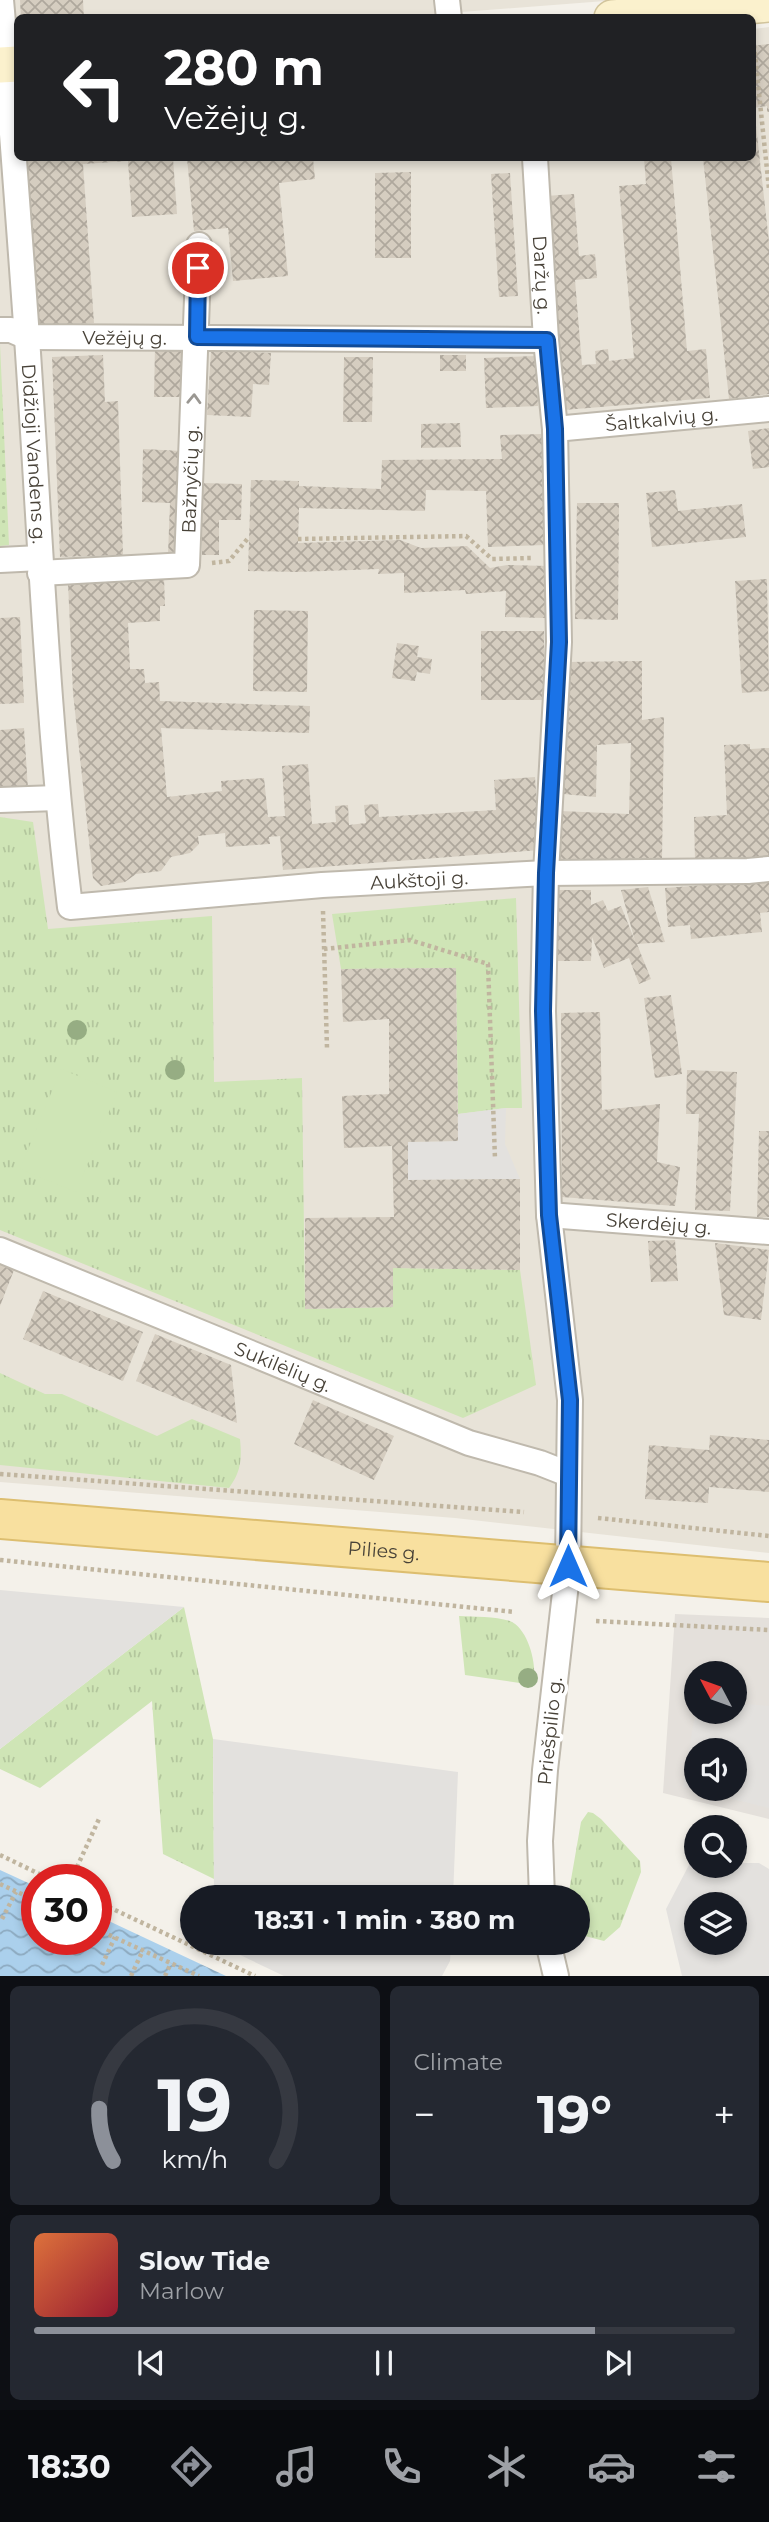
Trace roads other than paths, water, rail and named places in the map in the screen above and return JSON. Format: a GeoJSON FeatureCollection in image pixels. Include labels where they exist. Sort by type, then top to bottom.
{"type":"FeatureCollection","features":[{"type":"Feature","properties":{"kind":"main road","name":"Pilies g."},"geometry":{"type":"LineString","coordinates":[[0,1519],[769,1582]]}},
{"type":"Feature","properties":{"kind":"street","name":"Didžioji Vandens g."},"geometry":{"type":"LineString","coordinates":[[1,0],[14,151]]}},
{"type":"Feature","properties":{"kind":"street"},"geometry":{"type":"LineString","coordinates":[[657,14],[769,4]]}},
{"type":"Feature","properties":{"kind":"street","name":"Didžioji Vandens g."},"geometry":{"type":"LineString","coordinates":[[15,161],[57,798],[70,907]]}},
{"type":"Feature","properties":{"kind":"street","name":"Daržų g."},"geometry":{"type":"LineString","coordinates":[[534,161],[555,429],[559,642],[546,873],[543,1011],[549,1215],[570,1400],[568,1566]]}},
{"type":"Feature","properties":{"kind":"street","name":"Bažnyčių g."},"geometry":{"type":"LineString","coordinates":[[40,565],[187,565],[199,246]]}},
{"type":"Feature","properties":{"kind":"street","name":"Vežėjų g."},"geometry":{"type":"LineString","coordinates":[[0,330],[11,330],[27,337],[547,340]]}},
{"type":"Feature","properties":{"kind":"street","name":"Šaltkalvių g."},"geometry":{"type":"LineString","coordinates":[[555,429],[769,409]]}},
{"type":"Feature","properties":{"kind":"street"},"geometry":{"type":"LineString","coordinates":[[0,560],[40,565]]}},
{"type":"Feature","properties":{"kind":"street"},"geometry":{"type":"LineString","coordinates":[[0,800],[57,798]]}},
{"type":"Feature","properties":{"kind":"street","name":"Aukštoji g."},"geometry":{"type":"LineString","coordinates":[[70,907],[322,885],[546,873],[748,872],[769,869]]}},
{"type":"Feature","properties":{"kind":"street","name":"Skerdėjų g."},"geometry":{"type":"LineString","coordinates":[[549,1215],[769,1232]]}},
{"type":"Feature","properties":{"kind":"street","name":"Sukilėlių g."},"geometry":{"type":"LineString","coordinates":[[0,1250],[469,1443],[540,1463],[568,1474]]}},
{"type":"Feature","properties":{"kind":"street","name":"Priešpilio g."},"geometry":{"type":"LineString","coordinates":[[541,1885],[540,1841],[545,1770],[568,1566]]}},
{"type":"Feature","properties":{"kind":"street"},"geometry":{"type":"LineString","coordinates":[[551,1955],[556,1976]]}},
{"type":"Feature","properties":{"kind":"water"},"geometry":{"type":"Polygon","coordinates":[[[0,1870],[21,1880],[21,1955],[112,1955],[112,1923],[226,1976],[0,1976],[0,1870]]]}}]}
